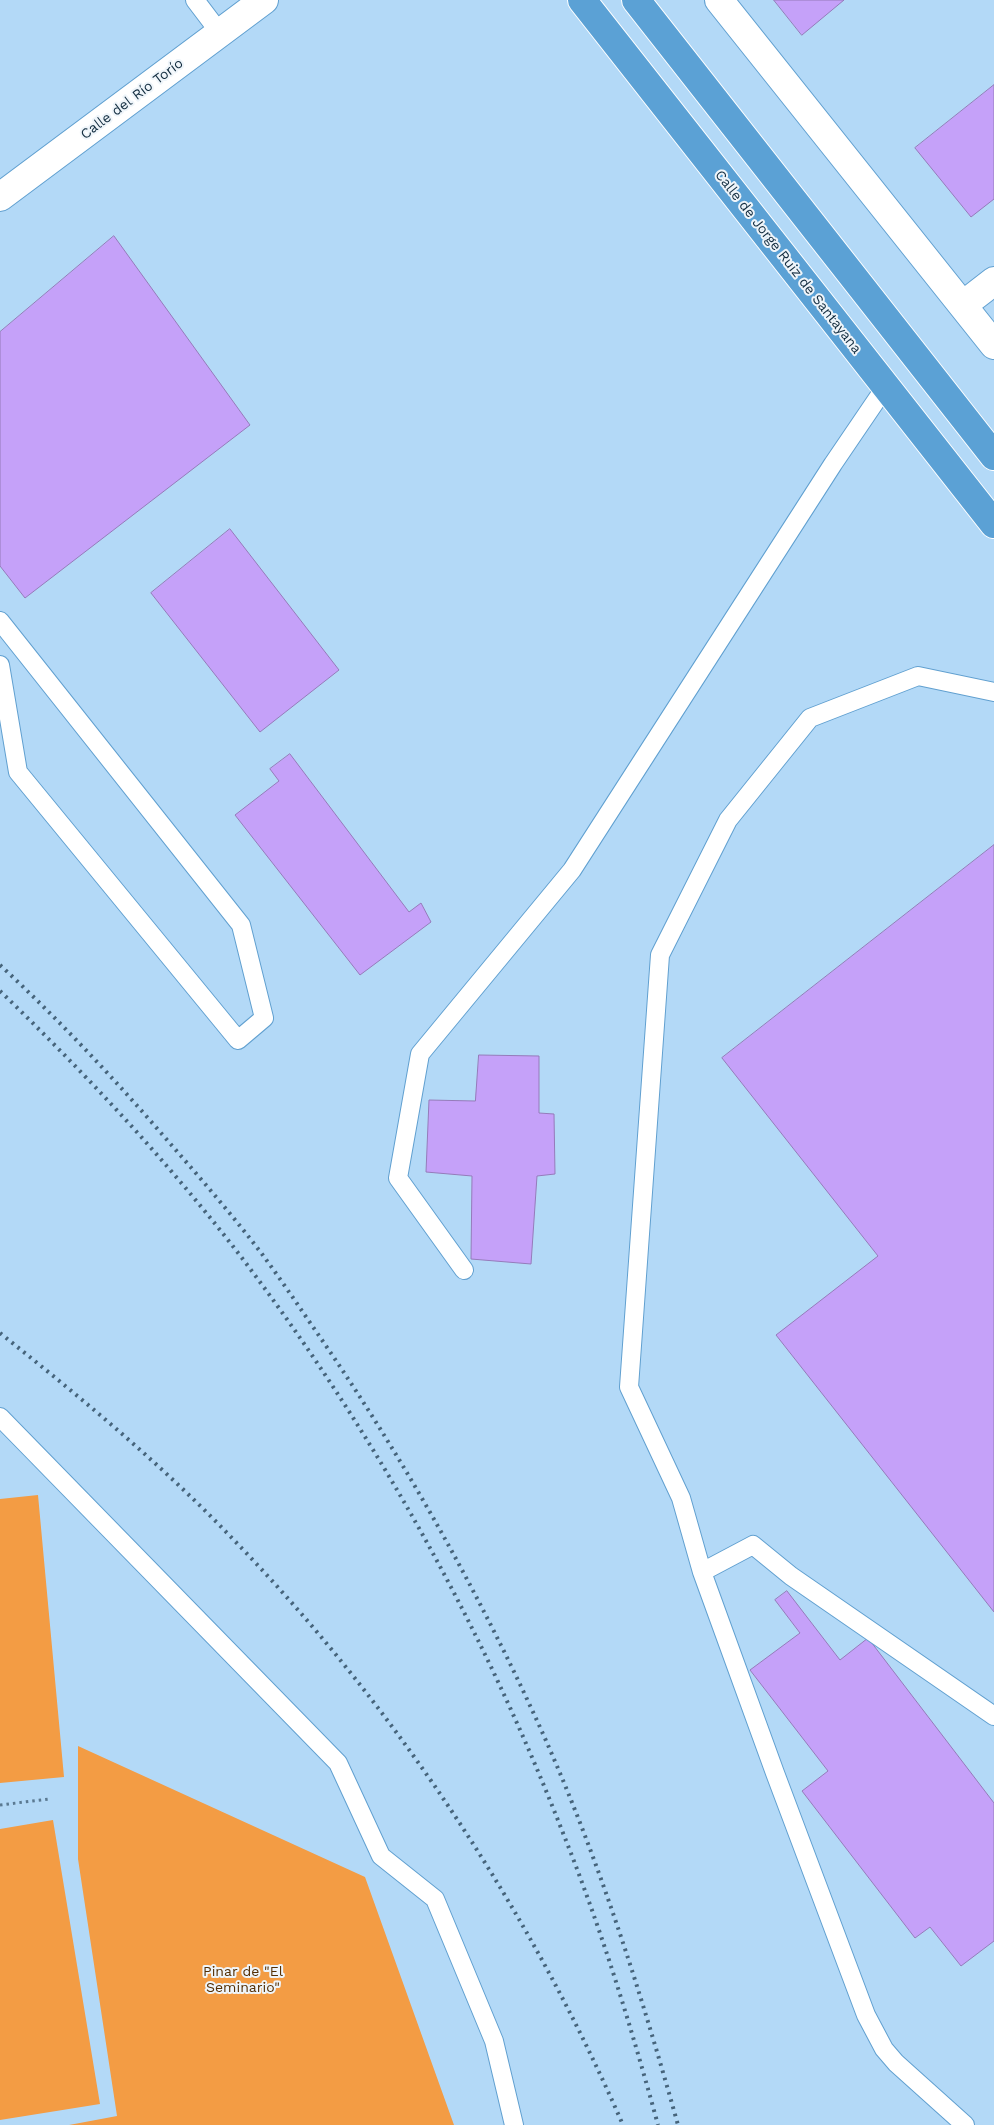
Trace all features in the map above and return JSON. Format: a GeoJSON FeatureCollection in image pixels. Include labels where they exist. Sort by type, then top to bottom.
{"type":"FeatureCollection","features":[{"type":"Feature","properties":{"kind":"highway","name":"Calle de Jorge Ruiz de Santayana"},"geometry":{"type":"LineString","coordinates":[[582,0],[994,524]]}},
{"type":"Feature","properties":{"kind":"highway"},"geometry":{"type":"LineString","coordinates":[[636,0],[994,456]]}},
{"type":"Feature","properties":{"kind":"street","name":"Calle del Río Torío"},"geometry":{"type":"LineString","coordinates":[[0,197],[264,0]]}},
{"type":"Feature","properties":{"kind":"street"},"geometry":{"type":"LineString","coordinates":[[719,0],[994,345]]}},
{"type":"Feature","properties":{"kind":"street"},"geometry":{"type":"LineString","coordinates":[[963,306],[994,281]]}},
{"type":"Feature","properties":{"kind":"lane"},"geometry":{"type":"LineString","coordinates":[[195,0],[220,33]]}},
{"type":"Feature","properties":{"kind":"lane"},"geometry":{"type":"LineString","coordinates":[[464,1270],[398,1178],[420,1054],[572,870],[833,464],[886,386]]}},
{"type":"Feature","properties":{"kind":"lane"},"geometry":{"type":"LineString","coordinates":[[0,621],[241,925],[264,1018],[238,1040],[18,772],[0,665]]}},
{"type":"Feature","properties":{"kind":"lane"},"geometry":{"type":"LineString","coordinates":[[965,2125],[896,2063],[884,2049],[866,2015],[702,1572],[682,1498],[629,1387],[660,955],[728,820],[810,718],[918,676],[994,692]]}},
{"type":"Feature","properties":{"kind":"lane"},"geometry":{"type":"LineString","coordinates":[[0,1417],[338,1763],[381,1856],[434,1899],[494,2041],[514,2125]]}},
{"type":"Feature","properties":{"kind":"lane"},"geometry":{"type":"LineString","coordinates":[[702,1572],[753,1545],[791,1576],[994,1716]]}},
{"type":"Feature","properties":{"kind":"path"},"geometry":{"type":"LineString","coordinates":[[0,1805],[50,1800]]}},
{"type":"Feature","properties":{"kind":"green space"},"geometry":{"type":"Polygon","coordinates":[[[38,1495],[64,1777],[0,1783],[0,1499],[38,1495]]]}},
{"type":"Feature","properties":{"kind":"green space","name":"Pinar de \"El Seminario\""},"geometry":{"type":"Polygon","coordinates":[[[78,1746],[365,1877],[454,2125],[69,2125],[117,2116],[78,1859],[78,1746]]]}},
{"type":"Feature","properties":{"kind":"green space"},"geometry":{"type":"Polygon","coordinates":[[[53,1820],[100,2104],[0,2120],[0,1829],[53,1820]]]}},
{"type":"Feature","properties":{"kind":"building"},"geometry":{"type":"Polygon","coordinates":[[[774,0],[844,0],[802,35],[774,0]]]}},
{"type":"Feature","properties":{"kind":"building"},"geometry":{"type":"Polygon","coordinates":[[[994,85],[994,199],[971,217],[915,148],[994,85]]]}},
{"type":"Feature","properties":{"kind":"building"},"geometry":{"type":"Polygon","coordinates":[[[114,236],[250,425],[25,598],[0,566],[0,332],[114,236]]]}},
{"type":"Feature","properties":{"kind":"building"},"geometry":{"type":"Polygon","coordinates":[[[230,529],[339,670],[260,732],[151,593],[230,529]]]}},
{"type":"Feature","properties":{"kind":"building"},"geometry":{"type":"Polygon","coordinates":[[[290,754],[409,912],[421,903],[431,922],[360,975],[235,815],[279,781],[270,769],[290,754]]]}},
{"type":"Feature","properties":{"kind":"building"},"geometry":{"type":"Polygon","coordinates":[[[994,845],[994,1612],[776,1335],[878,1256],[722,1058],[994,845]]]}},
{"type":"Feature","properties":{"kind":"building"},"geometry":{"type":"Polygon","coordinates":[[[479,1055],[539,1056],[539,1113],[554,1114],[555,1174],[537,1176],[531,1264],[471,1259],[472,1176],[426,1172],[429,1100],[475,1101],[479,1055]]]}},
{"type":"Feature","properties":{"kind":"building"},"geometry":{"type":"Polygon","coordinates":[[[787,1591],[840,1660],[868,1638],[994,1803],[994,1941],[961,1966],[930,1927],[915,1938],[802,1791],[828,1771],[750,1670],[800,1633],[775,1600],[787,1591]]]}},
{"type":"Feature","properties":{"kind":"railway"},"geometry":{"type":"LineString","coordinates":[[0,965],[103,1068],[238,1223],[345,1374],[435,1520],[489,1621],[539,1725],[580,1822],[633,1972],[678,2125]]}},
{"type":"Feature","properties":{"kind":"railway"},"geometry":{"type":"LineString","coordinates":[[0,991],[64,1054],[126,1120],[214,1223],[291,1325],[381,1463],[461,1607],[498,1681],[532,1757],[577,1869],[603,1941],[658,2125]]}},
{"type":"Feature","properties":{"kind":"railway"},"geometry":{"type":"LineString","coordinates":[[0,1333],[60,1381],[147,1456],[203,1509],[290,1601],[348,1669],[402,1740],[453,1813],[501,1889],[545,1966],[586,2045],[623,2125]]}}]}
